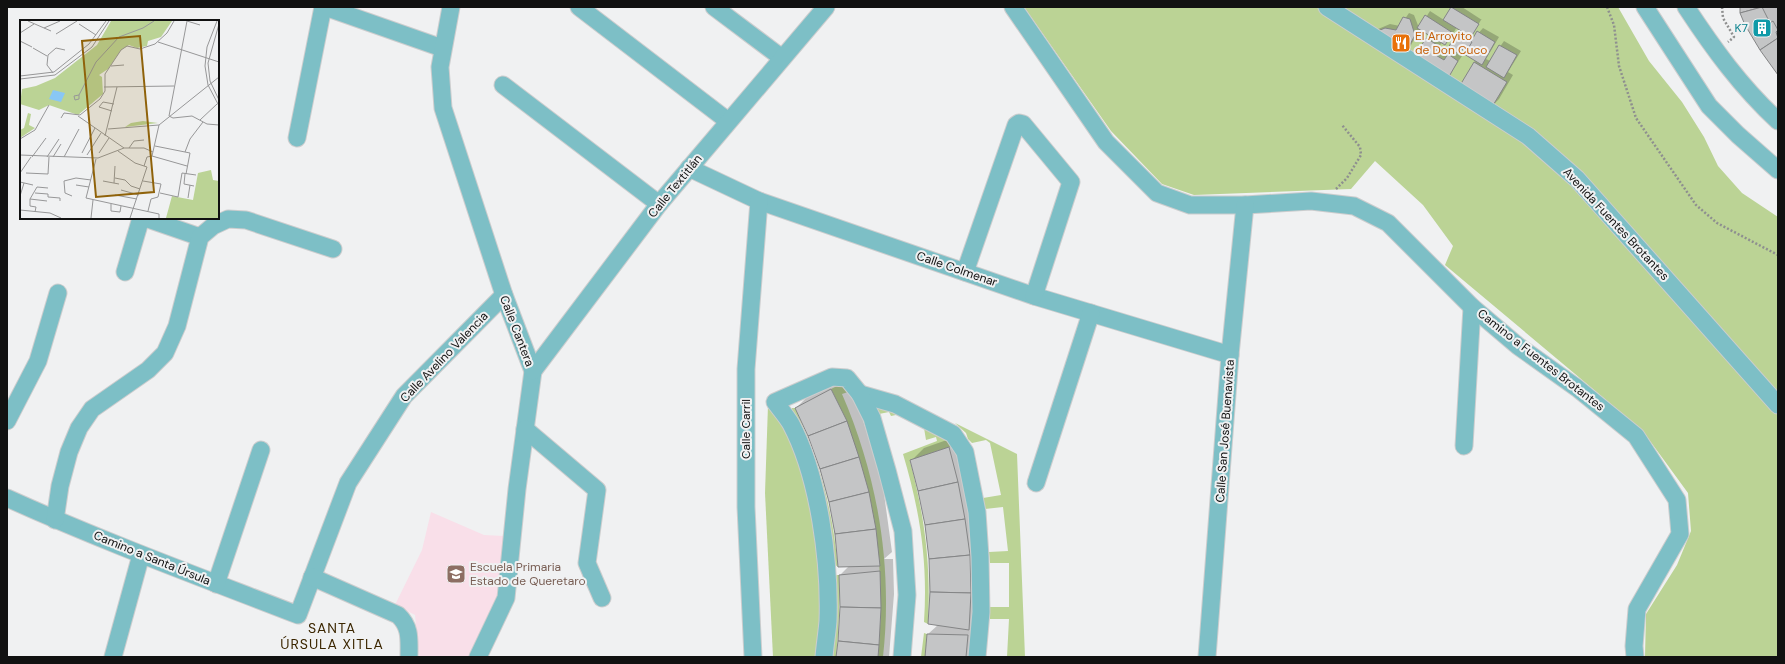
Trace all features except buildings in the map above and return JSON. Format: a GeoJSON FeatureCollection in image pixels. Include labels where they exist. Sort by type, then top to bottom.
{"type":"FeatureCollection","features":[{"type":"Feature","properties":{"kind":"street"},"geometry":{"type":"LineString","coordinates":[[297,138],[324,7],[442,48]]}},
{"type":"Feature","properties":{"kind":"street","name":"Calle Cantera"},"geometry":{"type":"LineString","coordinates":[[451,7],[442,48],[440,67],[443,108],[504,295],[533,371],[517,489],[506,598],[478,657]]}},
{"type":"Feature","properties":{"kind":"street"},"geometry":{"type":"LineString","coordinates":[[579,7],[728,121]]}},
{"type":"Feature","properties":{"kind":"street"},"geometry":{"type":"LineString","coordinates":[[714,7],[782,58]]}},
{"type":"Feature","properties":{"kind":"street","name":"Calle Textitlán"},"geometry":{"type":"LineString","coordinates":[[533,371],[659,204],[826,7]]}},
{"type":"Feature","properties":{"kind":"street","name":"Camino a Fuentes Brotantes"},"geometry":{"type":"LineString","coordinates":[[1013,7],[1106,142],[1157,193],[1190,205],[1245,205],[1311,201],[1326,202],[1354,206],[1388,223],[1472,307],[1518,346],[1576,388],[1636,436],[1677,500],[1680,534],[1637,609],[1634,646],[1635,657]]}},
{"type":"Feature","properties":{"kind":"street","name":"Avenida Fuentes Brotantes"},"geometry":{"type":"LineString","coordinates":[[1327,7],[1528,136],[1577,179],[1778,405]]}},
{"type":"Feature","properties":{"kind":"street"},"geometry":{"type":"LineString","coordinates":[[1645,7],[1709,106],[1738,135],[1778,170]]}},
{"type":"Feature","properties":{"kind":"street"},"geometry":{"type":"LineString","coordinates":[[1686,7],[1715,50],[1742,84],[1778,121]]}},
{"type":"Feature","properties":{"kind":"street"},"geometry":{"type":"LineString","coordinates":[[503,85],[659,204]]}},
{"type":"Feature","properties":{"kind":"street"},"geometry":{"type":"LineString","coordinates":[[964,272],[1016,124],[1023,124],[1071,182],[1034,296]]}},
{"type":"Feature","properties":{"kind":"street","name":"Calle Colmenar"},"geometry":{"type":"LineString","coordinates":[[690,168],[759,201],[964,272],[1034,296],[1230,355]]}},
{"type":"Feature","properties":{"kind":"street","name":"Calle Carril"},"geometry":{"type":"LineString","coordinates":[[753,657],[746,507],[746,369],[759,201]]}},
{"type":"Feature","properties":{"kind":"street","name":"Calle San José Buenavista"},"geometry":{"type":"LineString","coordinates":[[1207,657],[1230,355],[1245,205]]}},
{"type":"Feature","properties":{"kind":"street"},"geometry":{"type":"LineString","coordinates":[[125,272],[141,219]]}},
{"type":"Feature","properties":{"kind":"street"},"geometry":{"type":"LineString","coordinates":[[148,219],[200,237]]}},
{"type":"Feature","properties":{"kind":"street"},"geometry":{"type":"LineString","coordinates":[[55,520],[60,486],[69,452],[80,428],[92,409],[148,370],[165,353],[177,326],[200,237],[213,226],[228,219],[246,220],[332,250]]}},
{"type":"Feature","properties":{"kind":"street"},"geometry":{"type":"LineString","coordinates":[[7,421],[38,361],[58,293]]}},
{"type":"Feature","properties":{"kind":"street","name":"Calle Avelino Valencia"},"geometry":{"type":"LineString","coordinates":[[298,615],[348,483],[404,396],[504,295]]}},
{"type":"Feature","properties":{"kind":"street"},"geometry":{"type":"LineString","coordinates":[[1464,446],[1472,307]]}},
{"type":"Feature","properties":{"kind":"street"},"geometry":{"type":"LineString","coordinates":[[1036,483],[1091,313]]}},
{"type":"Feature","properties":{"kind":"street"},"geometry":{"type":"LineString","coordinates":[[824,657],[828,621],[826,572],[821,524],[802,450],[790,423],[775,402],[832,378],[846,378],[860,394],[872,418],[888,470],[903,532],[907,595],[902,657]]}},
{"type":"Feature","properties":{"kind":"street"},"geometry":{"type":"LineString","coordinates":[[860,394],[895,404],[953,434],[965,452],[977,512],[980,557],[981,612],[977,657]]}},
{"type":"Feature","properties":{"kind":"street"},"geometry":{"type":"LineString","coordinates":[[525,429],[597,490],[587,563],[602,598]]}},
{"type":"Feature","properties":{"kind":"street"},"geometry":{"type":"LineString","coordinates":[[216,584],[261,450]]}},
{"type":"Feature","properties":{"kind":"street","name":"Camino a Santa Úrsula"},"geometry":{"type":"LineString","coordinates":[[7,498],[55,520],[141,555],[298,615]]}},
{"type":"Feature","properties":{"kind":"street"},"geometry":{"type":"LineString","coordinates":[[113,657],[141,555]]}},
{"type":"Feature","properties":{"kind":"street"},"geometry":{"type":"LineString","coordinates":[[312,578],[398,615],[406,622],[409,635],[409,657]]}},
{"type":"Feature","properties":{"kind":"path"},"geometry":{"type":"LineString","coordinates":[[1607,7],[1614,25],[1619,66],[1636,118],[1696,205],[1717,223],[1778,255]]}},
{"type":"Feature","properties":{"kind":"path"},"geometry":{"type":"LineString","coordinates":[[1715,50],[1734,37],[1723,18],[1722,7]]}},
{"type":"Feature","properties":{"kind":"path"},"geometry":{"type":"LineString","coordinates":[[1326,202],[1334,190],[1348,178],[1362,155],[1360,147],[1342,125]]}},
{"type":"Feature","properties":{"kind":"shaded area","name":"Escuela Primaria Estado de Queretaro"},"geometry":{"type":"Polygon","coordinates":[[[431,512],[484,535],[504,536],[500,598],[469,657],[419,657],[415,615],[395,605],[422,550],[431,512]]]}},
{"type":"Feature","properties":{"kind":"green space"},"geometry":{"type":"Polygon","coordinates":[[[1024,7],[1618,7],[1649,61],[1682,102],[1704,137],[1718,166],[1742,193],[1778,217],[1778,657],[1645,657],[1646,614],[1677,565],[1691,531],[1688,493],[1642,430],[1445,265],[1453,246],[1423,205],[1375,161],[1351,189],[1194,195],[1162,184],[1111,131],[1024,7]]]}},
{"type":"Feature","properties":{"kind":"green space"},"geometry":{"type":"Polygon","coordinates":[[[841,384],[851,391],[842,394],[855,425],[865,457],[880,523],[886,590],[886,623],[883,657],[878,657],[880,587],[874,519],[867,486],[857,453],[831,389],[841,384]]]}},
{"type":"Feature","properties":{"kind":"green space"},"geometry":{"type":"Polygon","coordinates":[[[768,405],[786,432],[799,461],[809,493],[819,559],[820,625],[818,657],[773,657],[765,493],[768,405]]]}},
{"type":"Feature","properties":{"kind":"green space"},"geometry":{"type":"Polygon","coordinates":[[[876,407],[901,414],[891,416],[889,412],[879,414],[876,407]]]}},
{"type":"Feature","properties":{"kind":"green space"},"geometry":{"type":"Polygon","coordinates":[[[792,408],[795,408],[804,428],[824,485],[832,524],[838,567],[833,563],[792,408]]]}},
{"type":"Feature","properties":{"kind":"green space"},"geometry":{"type":"Polygon","coordinates":[[[955,423],[1017,454],[1025,657],[1007,657],[1009,619],[990,619],[990,607],[1009,607],[1009,563],[990,563],[989,552],[1008,551],[1003,507],[985,509],[983,498],[1001,495],[990,443],[986,440],[972,443],[968,439],[966,433],[955,423]]]}},
{"type":"Feature","properties":{"kind":"green space"},"geometry":{"type":"Polygon","coordinates":[[[924,428],[955,445],[910,461],[920,502],[926,542],[929,582],[928,624],[924,622],[924,558],[918,516],[903,454],[937,441],[936,437],[926,440],[924,428]]]}},
{"type":"Feature","properties":{"kind":"green space"},"geometry":{"type":"Polygon","coordinates":[[[839,575],[839,626],[836,657],[830,657],[833,577],[839,575]]]}},
{"type":"Feature","properties":{"kind":"green space"},"geometry":{"type":"Polygon","coordinates":[[[924,633],[927,634],[925,657],[921,657],[924,633]]]}},
{"type":"Feature","properties":{"kind":"place","name":"K7"},"geometry":{"type":"Point","coordinates":[1762,28]}},
{"type":"Feature","properties":{"kind":"place","name":"El Arroyito de Don Cuco"},"geometry":{"type":"Point","coordinates":[1401,43]}},
{"type":"Feature","properties":{"kind":"place","name":"Escuela Primaria Estado de Queretaro"},"geometry":{"type":"Point","coordinates":[456,574]}},
{"type":"Feature","properties":{"kind":"district","name":"SANTA ÚRSULA XITLA"},"geometry":{"type":"Point","coordinates":[332,636]}}]}
